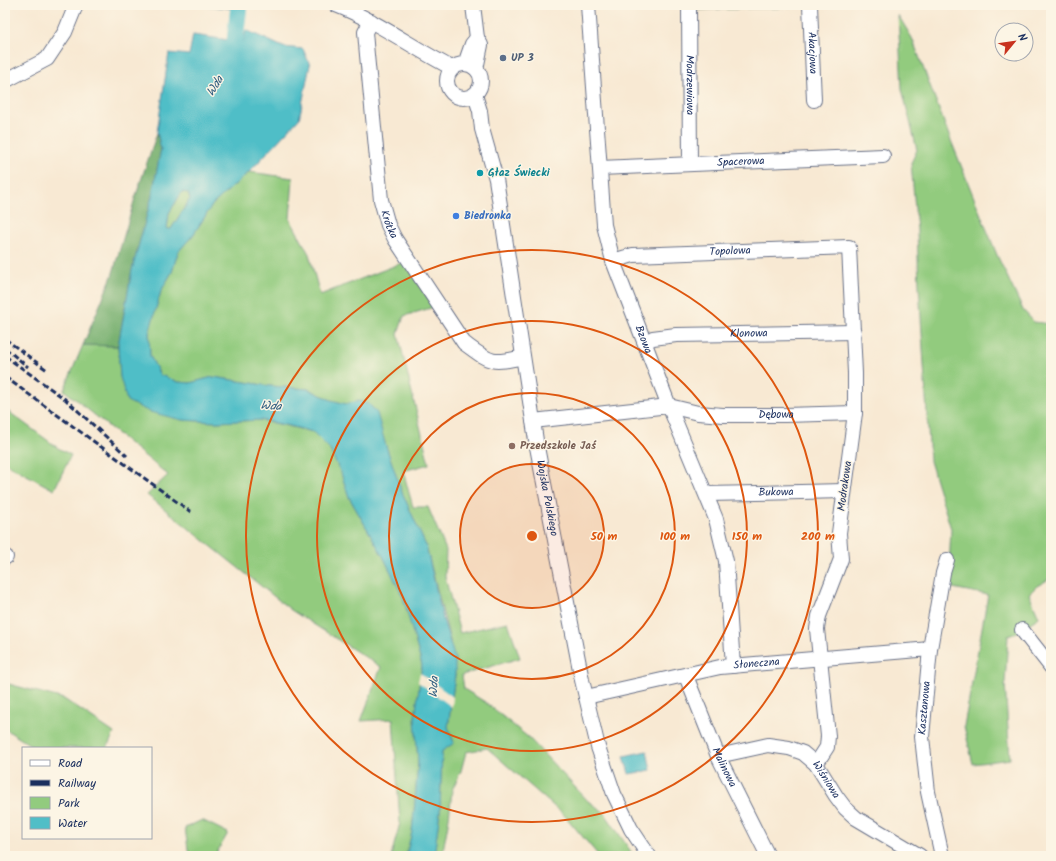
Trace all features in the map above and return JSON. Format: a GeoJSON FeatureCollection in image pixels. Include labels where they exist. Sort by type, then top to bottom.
{"type":"FeatureCollection","features":[{"type":"Feature","properties":{"kind":"street"},"geometry":{"type":"LineString","coordinates":[[5,80],[47,59],[65,32],[76,5]]}},
{"type":"Feature","properties":{"kind":"street"},"geometry":{"type":"LineString","coordinates":[[336,5],[371,21],[415,49],[460,70],[480,75],[480,89],[469,97],[459,98],[450,93],[446,83],[460,70],[472,44],[477,38],[475,5]]}},
{"type":"Feature","properties":{"kind":"street","name":"Bzowa"},"geometry":{"type":"LineString","coordinates":[[588,5],[604,225],[613,260],[644,342],[716,519],[726,561],[733,666]]}},
{"type":"Feature","properties":{"kind":"street","name":"Modrzewiowa"},"geometry":{"type":"LineString","coordinates":[[689,5],[690,164]]}},
{"type":"Feature","properties":{"kind":"street","name":"Akacjowa"},"geometry":{"type":"LineString","coordinates":[[810,5],[814,100]]}},
{"type":"Feature","properties":{"kind":"street","name":"Krótka"},"geometry":{"type":"LineString","coordinates":[[371,21],[365,32],[381,200],[388,225],[395,239],[464,342],[477,353],[497,362],[523,357]]}},
{"type":"Feature","properties":{"kind":"street","name":"Wojska Polskiego"},"geometry":{"type":"LineString","coordinates":[[469,97],[482,128],[496,179],[533,422],[554,542],[586,697],[598,747],[614,794],[631,829],[649,856]]}},
{"type":"Feature","properties":{"kind":"street","name":"Spacerowa"},"geometry":{"type":"LineString","coordinates":[[600,168],[883,156]]}},
{"type":"Feature","properties":{"kind":"street","name":"Topolowa"},"geometry":{"type":"LineString","coordinates":[[613,260],[632,255],[849,247]]}},
{"type":"Feature","properties":{"kind":"street","name":"Modrakowa"},"geometry":{"type":"LineString","coordinates":[[816,764],[827,747],[828,736],[817,629],[819,616],[841,559],[839,533],[855,413],[854,332],[849,247]]}},
{"type":"Feature","properties":{"kind":"street","name":"Klonowa"},"geometry":{"type":"LineString","coordinates":[[644,342],[653,338],[676,335],[854,332]]}},
{"type":"Feature","properties":{"kind":"street"},"geometry":{"type":"LineString","coordinates":[[533,422],[669,406]]}},
{"type":"Feature","properties":{"kind":"street","name":"Dębowa"},"geometry":{"type":"LineString","coordinates":[[669,406],[698,413],[785,415],[855,413]]}},
{"type":"Feature","properties":{"kind":"street"},"geometry":{"type":"LineString","coordinates":[[682,434],[689,421],[698,413]]}},
{"type":"Feature","properties":{"kind":"street","name":"Bukowa"},"geometry":{"type":"LineString","coordinates":[[707,494],[844,491]]}},
{"type":"Feature","properties":{"kind":"street","name":"Kasztanowa"},"geometry":{"type":"LineString","coordinates":[[942,856],[928,792],[922,737],[930,649],[943,573],[947,560]]}},
{"type":"Feature","properties":{"kind":"street"},"geometry":{"type":"LineString","coordinates":[[1022,630],[1051,667]]}},
{"type":"Feature","properties":{"kind":"street","name":"Słoneczna"},"geometry":{"type":"LineString","coordinates":[[586,697],[733,666],[930,649]]}},
{"type":"Feature","properties":{"kind":"street","name":"Malinowa"},"geometry":{"type":"LineString","coordinates":[[686,676],[718,756],[768,856]]}},
{"type":"Feature","properties":{"kind":"street","name":"Wiśniowa"},"geometry":{"type":"LineString","coordinates":[[718,756],[768,745],[789,748],[803,753],[816,764],[836,796],[851,813],[867,826],[920,856]]}},
{"type":"Feature","properties":{"kind":"green space"},"geometry":{"type":"Polygon","coordinates":[[[694,5],[806,5],[806,7],[694,10],[694,5]]]}},
{"type":"Feature","properties":{"kind":"green space"},"geometry":{"type":"Polygon","coordinates":[[[898,15],[912,38],[997,255],[1023,310],[1034,322],[1051,324],[1051,578],[1037,586],[1029,594],[1039,617],[1014,634],[1008,636],[1005,683],[1010,759],[973,764],[964,726],[988,595],[948,587],[951,529],[930,461],[917,231],[911,163],[917,150],[902,89],[898,15]]]}},
{"type":"Feature","properties":{"kind":"green space"},"geometry":{"type":"Polygon","coordinates":[[[157,133],[161,149],[152,196],[132,270],[118,346],[83,345],[112,276],[135,198],[157,133]]]}},
{"type":"Feature","properties":{"kind":"green space"},"geometry":{"type":"Polygon","coordinates":[[[249,172],[293,178],[290,219],[309,254],[320,295],[404,262],[434,307],[404,316],[398,334],[429,464],[403,471],[413,507],[428,507],[446,550],[445,577],[460,633],[508,622],[520,658],[462,675],[464,689],[485,702],[529,738],[588,801],[604,812],[634,856],[599,856],[565,816],[487,748],[466,752],[461,771],[452,790],[449,818],[442,856],[434,856],[440,811],[442,750],[454,743],[448,727],[455,675],[450,640],[426,546],[401,490],[385,443],[359,401],[346,404],[331,400],[308,389],[270,386],[213,377],[190,383],[178,382],[160,375],[150,356],[149,333],[161,291],[172,272],[178,252],[193,235],[213,204],[249,172]]]}},
{"type":"Feature","properties":{"kind":"green space"},"geometry":{"type":"Polygon","coordinates":[[[182,192],[188,193],[190,199],[171,229],[167,229],[169,213],[182,192]]]}},
{"type":"Feature","properties":{"kind":"green space"},"geometry":{"type":"Polygon","coordinates":[[[83,345],[118,346],[120,377],[182,420],[216,422],[261,420],[313,432],[329,448],[341,473],[349,497],[384,558],[403,597],[422,665],[415,718],[418,762],[415,801],[412,832],[406,856],[391,856],[400,823],[393,719],[361,721],[381,667],[291,610],[147,495],[168,475],[64,390],[83,345]]]}},
{"type":"Feature","properties":{"kind":"green space"},"geometry":{"type":"Polygon","coordinates":[[[5,409],[58,448],[71,455],[54,490],[5,463],[5,409]]]}},
{"type":"Feature","properties":{"kind":"green space"},"geometry":{"type":"Polygon","coordinates":[[[5,683],[64,699],[114,733],[107,747],[33,747],[5,729],[5,683]]]}},
{"type":"Feature","properties":{"kind":"green space"},"geometry":{"type":"Polygon","coordinates":[[[202,820],[228,833],[215,856],[189,856],[185,828],[202,820]]]}},
{"type":"Feature","properties":{"kind":"water"},"geometry":{"type":"Polygon","coordinates":[[[202,5],[246,5],[245,10],[202,5]]]}},
{"type":"Feature","properties":{"kind":"water"},"geometry":{"type":"Polygon","coordinates":[[[246,30],[283,47],[303,49],[310,65],[299,119],[249,172],[213,204],[193,235],[178,252],[172,272],[161,291],[149,333],[150,356],[160,375],[178,382],[190,383],[213,377],[270,386],[308,389],[331,400],[346,404],[359,401],[369,404],[377,413],[385,443],[401,490],[426,546],[443,619],[455,659],[455,675],[448,727],[454,743],[442,751],[440,811],[434,856],[406,856],[412,832],[415,801],[418,762],[415,718],[422,665],[403,597],[384,558],[349,497],[341,473],[329,448],[313,432],[261,420],[216,422],[182,420],[150,412],[127,401],[120,377],[118,346],[132,270],[152,196],[161,149],[157,132],[169,53],[189,55],[193,35],[243,42],[246,30]],[[182,192],[169,213],[167,229],[171,229],[190,199],[188,193],[182,192]]]}},
{"type":"Feature","properties":{"kind":"water"},"geometry":{"type":"Polygon","coordinates":[[[647,751],[651,770],[629,774],[624,756],[647,751]]]}},
{"type":"Feature","properties":{"kind":"pier"},"geometry":{"type":"Polygon","coordinates":[[[420,673],[453,697],[452,707],[418,682],[420,673]]]}},
{"type":"Feature","properties":{"kind":"waterway","name":"Wda"},"geometry":{"type":"LineString","coordinates":[[228,61],[235,41],[239,5]]}},
{"type":"Feature","properties":{"kind":"railway"},"geometry":{"type":"LineString","coordinates":[[5,339],[47,370]]}},
{"type":"Feature","properties":{"kind":"railway"},"geometry":{"type":"LineString","coordinates":[[5,348],[28,367]]}},
{"type":"Feature","properties":{"kind":"railway"},"geometry":{"type":"LineString","coordinates":[[5,356],[65,399],[127,456]]}},
{"type":"Feature","properties":{"kind":"railway"},"geometry":{"type":"LineString","coordinates":[[5,377],[191,512]]}},
{"type":"Feature","properties":{"kind":"place","name":"UP 3"},"geometry":{"type":"Point","coordinates":[503,58]}},
{"type":"Feature","properties":{"kind":"place","name":"Głaz Świecki"},"geometry":{"type":"Point","coordinates":[480,173]}},
{"type":"Feature","properties":{"kind":"place","name":"Biedronka"},"geometry":{"type":"Point","coordinates":[456,216]}},
{"type":"Feature","properties":{"kind":"place","name":"Przedszkole Jaś"},"geometry":{"type":"Point","coordinates":[512,446]}}]}
